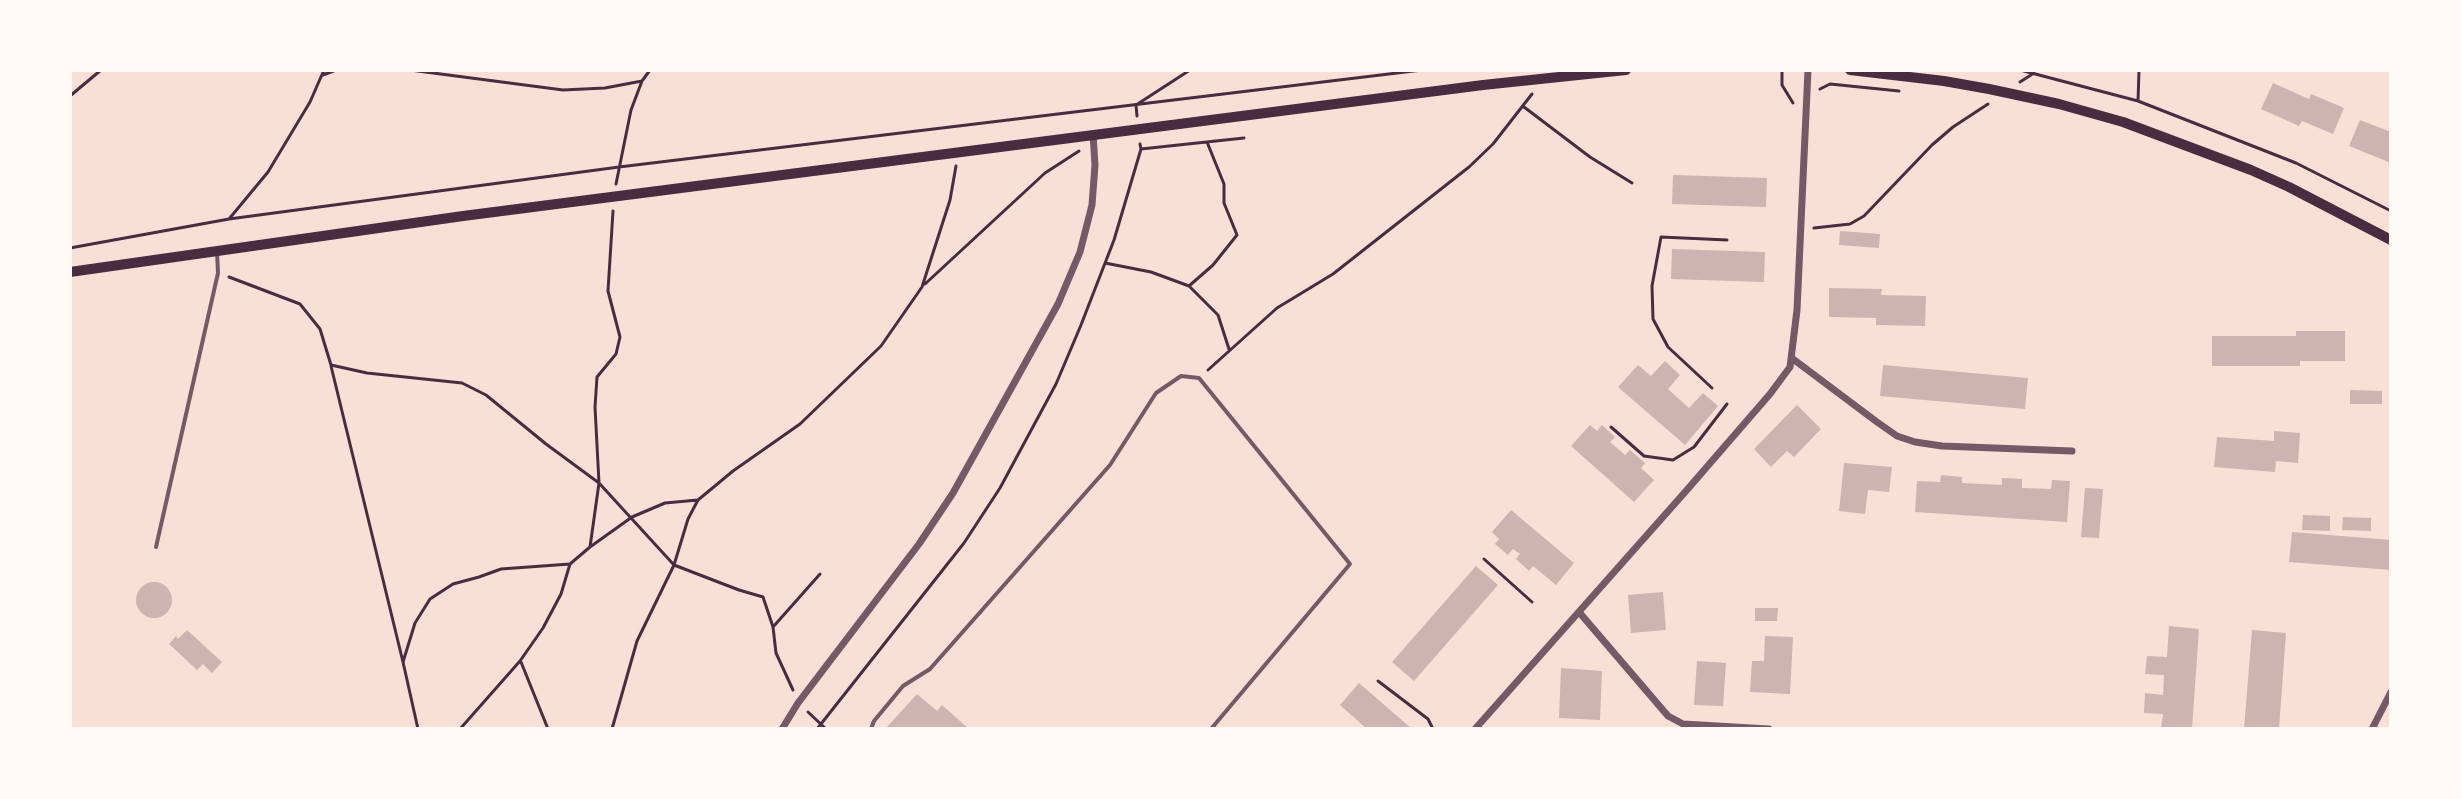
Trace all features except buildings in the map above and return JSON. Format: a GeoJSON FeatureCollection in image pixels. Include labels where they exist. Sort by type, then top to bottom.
{"type":"FeatureCollection","features":[{"type":"Feature","properties":{"kind":"main road"},"geometry":{"type":"LineString","coordinates":[[70,272],[217,249],[959,152],[1093,138],[1542,78],[1626,70]]}},
{"type":"Feature","properties":{"kind":"main road"},"geometry":{"type":"LineString","coordinates":[[1850,70],[1944,81],[2091,113],[2209,153],[2289,187],[2391,240]]}},
{"type":"Feature","properties":{"kind":"street"},"geometry":{"type":"LineString","coordinates":[[1475,729],[1786,374],[1793,359],[1808,70]]}},
{"type":"Feature","properties":{"kind":"street"},"geometry":{"type":"LineString","coordinates":[[782,729],[953,493],[1044,331],[1075,265],[1086,232],[1094,191],[1093,138]]}},
{"type":"Feature","properties":{"kind":"street"},"geometry":{"type":"LineString","coordinates":[[1793,359],[1897,436],[1915,442],[1942,446],[2072,451]]}},
{"type":"Feature","properties":{"kind":"street"},"geometry":{"type":"LineString","coordinates":[[1579,612],[1668,716],[1683,724],[1769,729]]}},
{"type":"Feature","properties":{"kind":"street"},"geometry":{"type":"LineString","coordinates":[[2372,729],[2391,692]]}},
{"type":"Feature","properties":{"kind":"lane"},"geometry":{"type":"LineString","coordinates":[[156,547],[218,273],[217,249]]}},
{"type":"Feature","properties":{"kind":"lane"},"geometry":{"type":"LineString","coordinates":[[871,729],[903,686],[930,669],[1110,465],[1156,393],[1181,376],[1199,378],[1350,564],[1211,729]]}},
{"type":"Feature","properties":{"kind":"path"},"geometry":{"type":"LineString","coordinates":[[70,96],[101,70]]}},
{"type":"Feature","properties":{"kind":"path"},"geometry":{"type":"LineString","coordinates":[[229,219],[268,172],[324,73],[336,70]]}},
{"type":"Feature","properties":{"kind":"path"},"geometry":{"type":"LineString","coordinates":[[410,70],[563,90],[605,88],[642,81]]}},
{"type":"Feature","properties":{"kind":"path"},"geometry":{"type":"LineString","coordinates":[[590,547],[599,483],[595,407],[597,377],[616,354],[620,337],[608,291],[614,197],[631,110],[642,81],[650,70]]}},
{"type":"Feature","properties":{"kind":"path"},"geometry":{"type":"LineString","coordinates":[[1136,105],[1190,70]]}},
{"type":"Feature","properties":{"kind":"path"},"geometry":{"type":"LineString","coordinates":[[70,248],[229,219],[619,167],[1422,70]]}},
{"type":"Feature","properties":{"kind":"path"},"geometry":{"type":"LineString","coordinates":[[1782,70],[1782,85],[1790,95],[1795,111]]}},
{"type":"Feature","properties":{"kind":"path"},"geometry":{"type":"LineString","coordinates":[[2020,70],[2138,101],[2296,163],[2391,211]]}},
{"type":"Feature","properties":{"kind":"path"},"geometry":{"type":"LineString","coordinates":[[2138,101],[2139,70]]}},
{"type":"Feature","properties":{"kind":"path"},"geometry":{"type":"LineString","coordinates":[[1800,232],[1850,224],[1864,216],[1909,167],[1953,127],[2034,73]]}},
{"type":"Feature","properties":{"kind":"path"},"geometry":{"type":"LineString","coordinates":[[1199,378],[1277,308],[1333,274],[1469,167],[1524,107],[1542,78]]}},
{"type":"Feature","properties":{"kind":"path"},"geometry":{"type":"LineString","coordinates":[[1830,84],[1906,91]]}},
{"type":"Feature","properties":{"kind":"path"},"geometry":{"type":"LineString","coordinates":[[819,727],[964,543],[1000,488],[1056,384],[1105,263],[1141,149],[1136,105]]}},
{"type":"Feature","properties":{"kind":"path"},"geometry":{"type":"LineString","coordinates":[[1524,107],[1590,157],[1632,183]]}},
{"type":"Feature","properties":{"kind":"path"},"geometry":{"type":"LineString","coordinates":[[612,729],[637,641],[674,565],[688,519],[698,500],[800,424],[881,346],[922,287],[1045,173],[1093,138]]}},
{"type":"Feature","properties":{"kind":"path"},"geometry":{"type":"LineString","coordinates":[[1141,149],[1244,138]]}},
{"type":"Feature","properties":{"kind":"path"},"geometry":{"type":"LineString","coordinates":[[1189,286],[1213,265],[1237,235],[1224,203],[1224,184],[1207,142]]}},
{"type":"Feature","properties":{"kind":"path"},"geometry":{"type":"LineString","coordinates":[[922,287],[950,200],[959,152]]}},
{"type":"Feature","properties":{"kind":"path"},"geometry":{"type":"LineString","coordinates":[[1712,388],[1668,347],[1653,319],[1652,286],[1661,237],[1727,240]]}},
{"type":"Feature","properties":{"kind":"path"},"geometry":{"type":"LineString","coordinates":[[1105,263],[1151,272],[1189,286],[1218,315],[1229,350]]}},
{"type":"Feature","properties":{"kind":"path"},"geometry":{"type":"LineString","coordinates":[[218,273],[300,304],[320,329],[418,729]]}},
{"type":"Feature","properties":{"kind":"path"},"geometry":{"type":"LineString","coordinates":[[331,365],[367,373],[462,383],[486,395],[599,483],[674,565],[763,597],[773,627],[776,653],[798,703],[819,727],[826,729]]}},
{"type":"Feature","properties":{"kind":"path"},"geometry":{"type":"LineString","coordinates":[[1611,427],[1644,456],[1673,460],[1694,447],[1727,404]]}},
{"type":"Feature","properties":{"kind":"path"},"geometry":{"type":"LineString","coordinates":[[460,729],[520,661],[543,628],[555,606],[570,564],[632,517],[665,503],[698,500]]}},
{"type":"Feature","properties":{"kind":"path"},"geometry":{"type":"LineString","coordinates":[[1484,559],[1532,602]]}},
{"type":"Feature","properties":{"kind":"path"},"geometry":{"type":"LineString","coordinates":[[403,662],[415,623],[430,599],[453,584],[501,569],[570,564]]}},
{"type":"Feature","properties":{"kind":"path"},"geometry":{"type":"LineString","coordinates":[[773,627],[820,574]]}},
{"type":"Feature","properties":{"kind":"path"},"geometry":{"type":"LineString","coordinates":[[520,661],[548,729]]}},
{"type":"Feature","properties":{"kind":"path"},"geometry":{"type":"LineString","coordinates":[[1378,681],[1428,719],[1433,729]]}}]}
